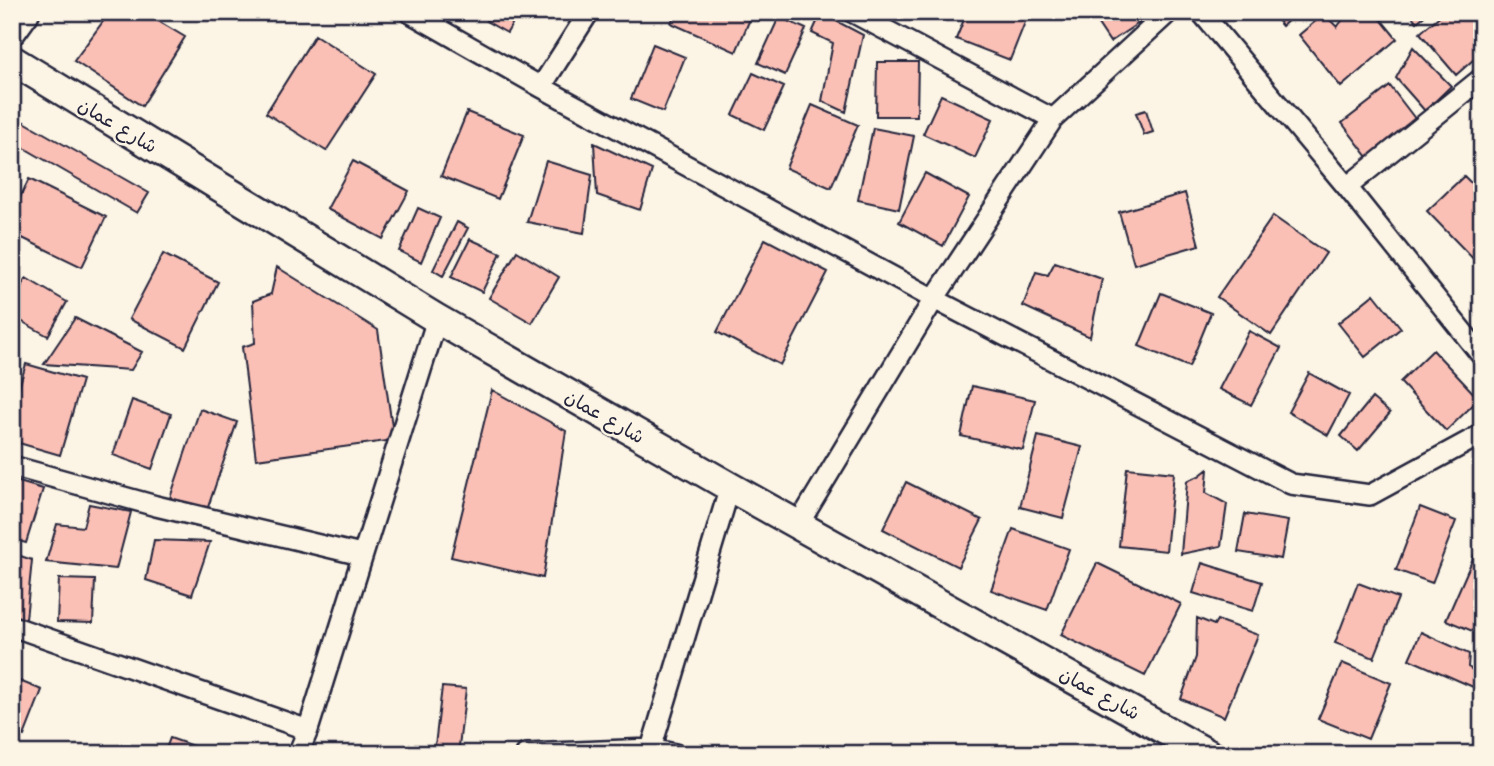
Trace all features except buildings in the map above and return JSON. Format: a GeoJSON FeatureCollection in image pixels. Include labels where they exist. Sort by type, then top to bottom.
{"type":"FeatureCollection","features":[{"type":"Feature","properties":{"kind":"street"},"geometry":{"type":"LineString","coordinates":[[12,30],[25,12]]}},
{"type":"Feature","properties":{"kind":"street"},"geometry":{"type":"LineString","coordinates":[[410,12],[541,87],[934,299],[1291,484],[1370,495],[1482,434]]}},
{"type":"Feature","properties":{"kind":"street"},"geometry":{"type":"LineString","coordinates":[[541,87],[589,12]]}},
{"type":"Feature","properties":{"kind":"street"},"geometry":{"type":"LineString","coordinates":[[852,12],[1053,119]]}},
{"type":"Feature","properties":{"kind":"street"},"geometry":{"type":"LineString","coordinates":[[799,525],[934,299],[1053,119],[1168,12]]}},
{"type":"Feature","properties":{"kind":"street"},"geometry":{"type":"LineString","coordinates":[[1201,12],[1348,187],[1482,356]]}},
{"type":"Feature","properties":{"kind":"street","name":"شارع عمان"},"geometry":{"type":"LineString","coordinates":[[12,60],[437,319],[730,487],[1208,754]]}},
{"type":"Feature","properties":{"kind":"street"},"geometry":{"type":"LineString","coordinates":[[1348,187],[1482,78]]}},
{"type":"Feature","properties":{"kind":"street"},"geometry":{"type":"LineString","coordinates":[[298,754],[308,730],[437,319]]}},
{"type":"Feature","properties":{"kind":"street"},"geometry":{"type":"LineString","coordinates":[[12,466],[156,506],[362,555]]}},
{"type":"Feature","properties":{"kind":"street"},"geometry":{"type":"LineString","coordinates":[[650,749],[730,487]]}},
{"type":"Feature","properties":{"kind":"street"},"geometry":{"type":"LineString","coordinates":[[12,626],[308,730]]}},
{"type":"Feature","properties":{"kind":"street"},"geometry":{"type":"LineString","coordinates":[[526,754],[650,749],[676,754]]}}]}
